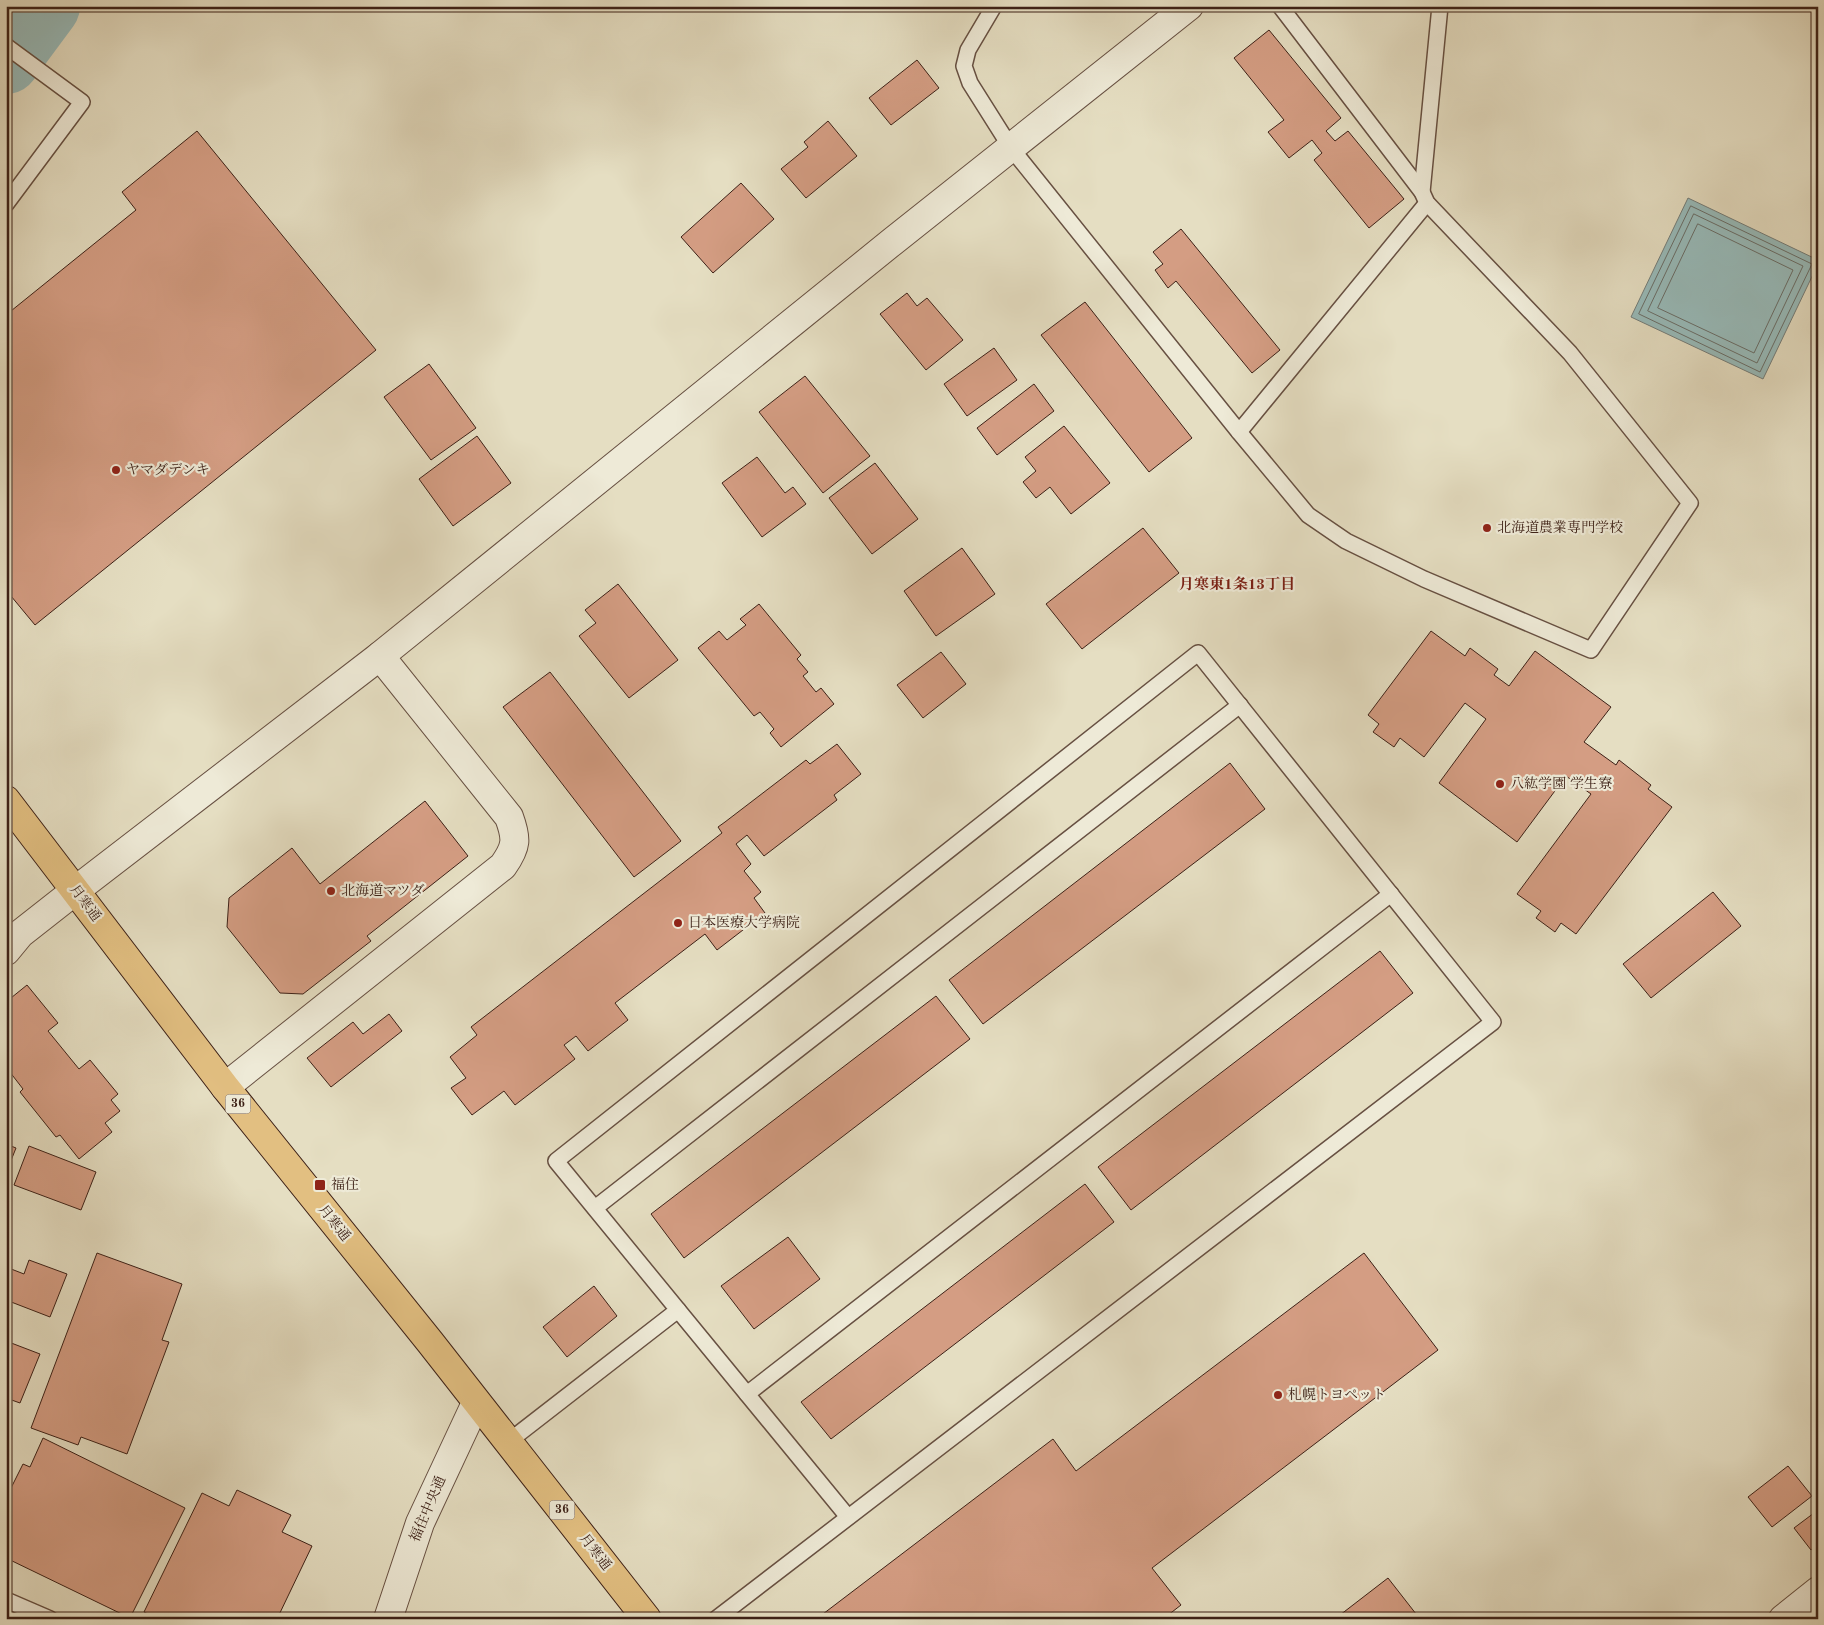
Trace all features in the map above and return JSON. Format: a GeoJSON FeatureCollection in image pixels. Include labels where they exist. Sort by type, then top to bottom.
{"type":"FeatureCollection","features":[{"type":"Feature","properties":{"kind":"highway","name":"月寒通"},"geometry":{"type":"LineString","coordinates":[[6,800],[225,1088],[430,1342],[647,1619]]}},
{"type":"Feature","properties":{"kind":"street"},"geometry":{"type":"LineString","coordinates":[[6,951],[20,934],[380,656],[1011,148],[1175,10]]}},
{"type":"Feature","properties":{"kind":"street"},"geometry":{"type":"LineString","coordinates":[[225,1088],[503,866],[513,851],[515,834],[509,817],[380,656]]}},
{"type":"Feature","properties":{"kind":"street","name":"福住中央通"},"geometry":{"type":"LineString","coordinates":[[388,1619],[420,1523],[476,1403]]}},
{"type":"Feature","properties":{"kind":"street"},"geometry":{"type":"LineString","coordinates":[[1783,1619],[1818,1591]]}},
{"type":"Feature","properties":{"kind":"lane"},"geometry":{"type":"LineString","coordinates":[[994,6],[968,50],[964,66],[970,83],[1011,148],[1308,515],[1346,541],[1424,579],[1592,650],[1690,503],[1570,353],[1425,198],[1280,6]]}},
{"type":"Feature","properties":{"kind":"lane"},"geometry":{"type":"LineString","coordinates":[[1239,432],[1425,198],[1440,6]]}},
{"type":"Feature","properties":{"kind":"lane"},"geometry":{"type":"LineString","coordinates":[[6,46],[82,102],[6,204]]}},
{"type":"Feature","properties":{"kind":"lane"},"geometry":{"type":"LineString","coordinates":[[716,1619],[1493,1022],[1198,653],[556,1161],[848,1517]]}},
{"type":"Feature","properties":{"kind":"lane"},"geometry":{"type":"LineString","coordinates":[[595,1208],[1240,705]]}},
{"type":"Feature","properties":{"kind":"lane"},"geometry":{"type":"LineString","coordinates":[[747,1394],[1391,894]]}},
{"type":"Feature","properties":{"kind":"lane"},"geometry":{"type":"LineString","coordinates":[[508,1442],[678,1310]]}},
{"type":"Feature","properties":{"kind":"lane"},"geometry":{"type":"LineString","coordinates":[[6,1600],[50,1619]]}},
{"type":"Feature","properties":{"kind":"water"},"geometry":{"type":"Polygon","coordinates":[[[1688,198],[1818,260],[1818,264],[1763,379],[1631,317],[1688,198]]]}},
{"type":"Feature","properties":{"kind":"building"},"geometry":{"type":"Polygon","coordinates":[[[1269,30],[1341,118],[1326,131],[1335,141],[1348,131],[1404,199],[1369,228],[1314,160],[1322,153],[1312,140],[1289,158],[1268,132],[1284,120],[1234,58],[1269,30]]]}},
{"type":"Feature","properties":{"kind":"building"},"geometry":{"type":"Polygon","coordinates":[[[917,60],[939,88],[891,125],[869,98],[917,60]]]}},
{"type":"Feature","properties":{"kind":"building"},"geometry":{"type":"Polygon","coordinates":[[[828,121],[857,156],[806,198],[781,169],[808,147],[804,142],[828,121]]]}},
{"type":"Feature","properties":{"kind":"building","name":"ヤマダデンキ"},"geometry":{"type":"Polygon","coordinates":[[[197,131],[376,350],[35,625],[6,590],[6,315],[136,210],[122,192],[197,131]]]}},
{"type":"Feature","properties":{"kind":"building"},"geometry":{"type":"Polygon","coordinates":[[[741,183],[774,219],[713,273],[681,237],[741,183]]]}},
{"type":"Feature","properties":{"kind":"building"},"geometry":{"type":"Polygon","coordinates":[[[1181,229],[1280,350],[1252,373],[1176,281],[1168,288],[1155,270],[1163,264],[1153,252],[1181,229]]]}},
{"type":"Feature","properties":{"kind":"building"},"geometry":{"type":"Polygon","coordinates":[[[907,293],[917,306],[927,298],[963,340],[926,370],[880,314],[907,293]]]}},
{"type":"Feature","properties":{"kind":"building"},"geometry":{"type":"Polygon","coordinates":[[[1085,302],[1192,438],[1149,472],[1041,335],[1085,302]]]}},
{"type":"Feature","properties":{"kind":"building"},"geometry":{"type":"Polygon","coordinates":[[[994,348],[1017,380],[967,416],[944,384],[994,348]]]}},
{"type":"Feature","properties":{"kind":"building"},"geometry":{"type":"Polygon","coordinates":[[[429,364],[476,428],[431,460],[384,397],[429,364]]]}},
{"type":"Feature","properties":{"kind":"building"},"geometry":{"type":"Polygon","coordinates":[[[805,376],[870,456],[823,493],[759,412],[805,376]]]}},
{"type":"Feature","properties":{"kind":"building"},"geometry":{"type":"Polygon","coordinates":[[[1034,384],[1054,411],[997,455],[977,428],[1034,384]]]}},
{"type":"Feature","properties":{"kind":"building"},"geometry":{"type":"Polygon","coordinates":[[[1064,426],[1110,483],[1071,514],[1050,487],[1036,498],[1023,482],[1036,471],[1025,457],[1064,426]]]}},
{"type":"Feature","properties":{"kind":"building"},"geometry":{"type":"Polygon","coordinates":[[[477,436],[511,483],[453,526],[419,479],[477,436]]]}},
{"type":"Feature","properties":{"kind":"building"},"geometry":{"type":"Polygon","coordinates":[[[757,457],[785,493],[793,487],[806,504],[762,537],[722,483],[757,457]]]}},
{"type":"Feature","properties":{"kind":"building"},"geometry":{"type":"Polygon","coordinates":[[[875,463],[918,519],[872,554],[829,498],[875,463]]]}},
{"type":"Feature","properties":{"kind":"building"},"geometry":{"type":"Polygon","coordinates":[[[1143,528],[1179,573],[1082,649],[1046,604],[1143,528]]]}},
{"type":"Feature","properties":{"kind":"building"},"geometry":{"type":"Polygon","coordinates":[[[962,548],[995,594],[936,636],[904,591],[962,548]]]}},
{"type":"Feature","properties":{"kind":"building"},"geometry":{"type":"Polygon","coordinates":[[[618,584],[678,660],[629,698],[579,636],[596,623],[585,610],[618,584]]]}},
{"type":"Feature","properties":{"kind":"building"},"geometry":{"type":"Polygon","coordinates":[[[759,604],[801,655],[797,659],[808,672],[803,676],[816,692],[821,688],[834,704],[781,747],[770,733],[774,729],[760,712],[754,716],[698,648],[719,631],[727,640],[746,625],[740,619],[759,604]]]}},
{"type":"Feature","properties":{"kind":"building","name":"八紘学園 学生寮"},"geometry":{"type":"Polygon","coordinates":[[[1431,631],[1465,656],[1470,648],[1498,669],[1494,675],[1509,686],[1535,651],[1611,707],[1584,742],[1616,765],[1619,760],[1651,785],[1648,789],[1672,807],[1576,934],[1561,923],[1555,932],[1536,918],[1541,911],[1517,894],[1591,794],[1566,776],[1517,842],[1439,783],[1486,719],[1465,703],[1424,757],[1400,738],[1394,747],[1373,732],[1379,724],[1368,715],[1431,631]]]}},
{"type":"Feature","properties":{"kind":"building"},"geometry":{"type":"Polygon","coordinates":[[[941,652],[966,684],[923,718],[897,685],[941,652]]]}},
{"type":"Feature","properties":{"kind":"building"},"geometry":{"type":"Polygon","coordinates":[[[550,672],[681,841],[634,877],[503,707],[550,672]]]}},
{"type":"Feature","properties":{"kind":"building","name":"日本医療大学病院"},"geometry":{"type":"Polygon","coordinates":[[[837,744],[861,774],[834,795],[837,800],[764,856],[747,835],[736,844],[751,864],[744,871],[761,892],[754,898],[765,913],[717,950],[705,934],[615,1003],[628,1020],[588,1051],[576,1036],[564,1045],[575,1059],[515,1105],[504,1091],[472,1115],[451,1088],[466,1078],[450,1057],[477,1035],[471,1027],[722,833],[718,827],[806,760],[810,764],[837,744]]]}},
{"type":"Feature","properties":{"kind":"building"},"geometry":{"type":"Polygon","coordinates":[[[1230,763],[1265,809],[983,1024],[949,980],[1230,763]]]}},
{"type":"Feature","properties":{"kind":"building","name":"北海道マツダ"},"geometry":{"type":"Polygon","coordinates":[[[425,801],[468,856],[367,936],[371,941],[303,994],[280,993],[227,927],[229,898],[292,848],[320,884],[425,801]]]}},
{"type":"Feature","properties":{"kind":"building"},"geometry":{"type":"Polygon","coordinates":[[[1713,892],[1741,926],[1651,998],[1623,964],[1713,892]]]}},
{"type":"Feature","properties":{"kind":"building"},"geometry":{"type":"Polygon","coordinates":[[[1380,951],[1413,993],[1131,1210],[1098,1167],[1380,951]]]}},
{"type":"Feature","properties":{"kind":"building"},"geometry":{"type":"Polygon","coordinates":[[[27,985],[58,1023],[48,1031],[79,1069],[90,1060],[118,1094],[111,1100],[120,1111],[105,1123],[112,1132],[79,1159],[60,1135],[56,1137],[20,1092],[23,1089],[6,1067],[6,1002],[27,985]]]}},
{"type":"Feature","properties":{"kind":"building"},"geometry":{"type":"Polygon","coordinates":[[[936,996],[970,1039],[684,1258],[651,1214],[936,996]]]}},
{"type":"Feature","properties":{"kind":"building"},"geometry":{"type":"Polygon","coordinates":[[[389,1014],[402,1031],[331,1087],[307,1058],[353,1022],[363,1034],[389,1014]]]}},
{"type":"Feature","properties":{"kind":"building"},"geometry":{"type":"Polygon","coordinates":[[[6,1144],[16,1148],[6,1173],[6,1144]]]}},
{"type":"Feature","properties":{"kind":"building"},"geometry":{"type":"Polygon","coordinates":[[[29,1146],[96,1172],[81,1210],[14,1185],[29,1146]]]}},
{"type":"Feature","properties":{"kind":"building"},"geometry":{"type":"Polygon","coordinates":[[[1085,1184],[1114,1222],[831,1439],[801,1402],[1085,1184]]]}},
{"type":"Feature","properties":{"kind":"building"},"geometry":{"type":"Polygon","coordinates":[[[788,1237],[820,1279],[754,1329],[721,1286],[788,1237]]]}},
{"type":"Feature","properties":{"kind":"building"},"geometry":{"type":"Polygon","coordinates":[[[97,1253],[182,1284],[162,1340],[169,1342],[127,1454],[81,1437],[78,1445],[31,1428],[97,1253]]]}},
{"type":"Feature","properties":{"kind":"building","name":"札幌トヨペット"},"geometry":{"type":"Polygon","coordinates":[[[1364,1253],[1438,1350],[1152,1568],[1181,1605],[1163,1619],[820,1619],[819,1617],[1053,1439],[1076,1471],[1364,1253]]]}},
{"type":"Feature","properties":{"kind":"building"},"geometry":{"type":"Polygon","coordinates":[[[29,1260],[67,1274],[50,1317],[6,1300],[6,1267],[24,1274],[29,1260]]]}},
{"type":"Feature","properties":{"kind":"building"},"geometry":{"type":"Polygon","coordinates":[[[594,1286],[617,1316],[567,1357],[543,1327],[594,1286]]]}},
{"type":"Feature","properties":{"kind":"building"},"geometry":{"type":"Polygon","coordinates":[[[6,1341],[40,1354],[20,1403],[6,1398],[6,1341]]]}},
{"type":"Feature","properties":{"kind":"building"},"geometry":{"type":"Polygon","coordinates":[[[43,1438],[185,1508],[130,1618],[6,1558],[6,1515],[8,1512],[6,1511],[6,1498],[23,1464],[30,1467],[43,1438]]]}},
{"type":"Feature","properties":{"kind":"building"},"geometry":{"type":"Polygon","coordinates":[[[1788,1466],[1812,1496],[1772,1527],[1748,1497],[1788,1466]]]}},
{"type":"Feature","properties":{"kind":"building"},"geometry":{"type":"Polygon","coordinates":[[[237,1490],[291,1515],[282,1532],[312,1546],[277,1619],[158,1619],[144,1612],[202,1493],[229,1506],[237,1490]]]}},
{"type":"Feature","properties":{"kind":"building"},"geometry":{"type":"Polygon","coordinates":[[[1818,1510],[1818,1544],[1811,1550],[1794,1528],[1818,1510]]]}},
{"type":"Feature","properties":{"kind":"building"},"geometry":{"type":"Polygon","coordinates":[[[1388,1578],[1420,1619],[1343,1619],[1340,1615],[1388,1578]]]}},
{"type":"Feature","properties":{"kind":"waterway"},"geometry":{"type":"LineString","coordinates":[[6,60],[46,6]]}},
{"type":"Feature","properties":{"kind":"place","name":"ヤマダデンキ"},"geometry":{"type":"Point","coordinates":[116,470]}},
{"type":"Feature","properties":{"kind":"place","name":"北海道農業専門学校"},"geometry":{"type":"Point","coordinates":[1487,528]}},
{"type":"Feature","properties":{"kind":"place","name":"八紘学園 学生寮"},"geometry":{"type":"Point","coordinates":[1500,784]}},
{"type":"Feature","properties":{"kind":"place","name":"北海道マツダ"},"geometry":{"type":"Point","coordinates":[331,891]}},
{"type":"Feature","properties":{"kind":"place","name":"日本医療大学病院"},"geometry":{"type":"Point","coordinates":[678,923]}},
{"type":"Feature","properties":{"kind":"place","name":"福住"},"geometry":{"type":"Point","coordinates":[320,1185]}},
{"type":"Feature","properties":{"kind":"place","name":"札幌トヨペット"},"geometry":{"type":"Point","coordinates":[1278,1395]}},
{"type":"Feature","properties":{"kind":"district","name":"月寒東1条13丁目"},"geometry":{"type":"Point","coordinates":[1237,585]}}]}
